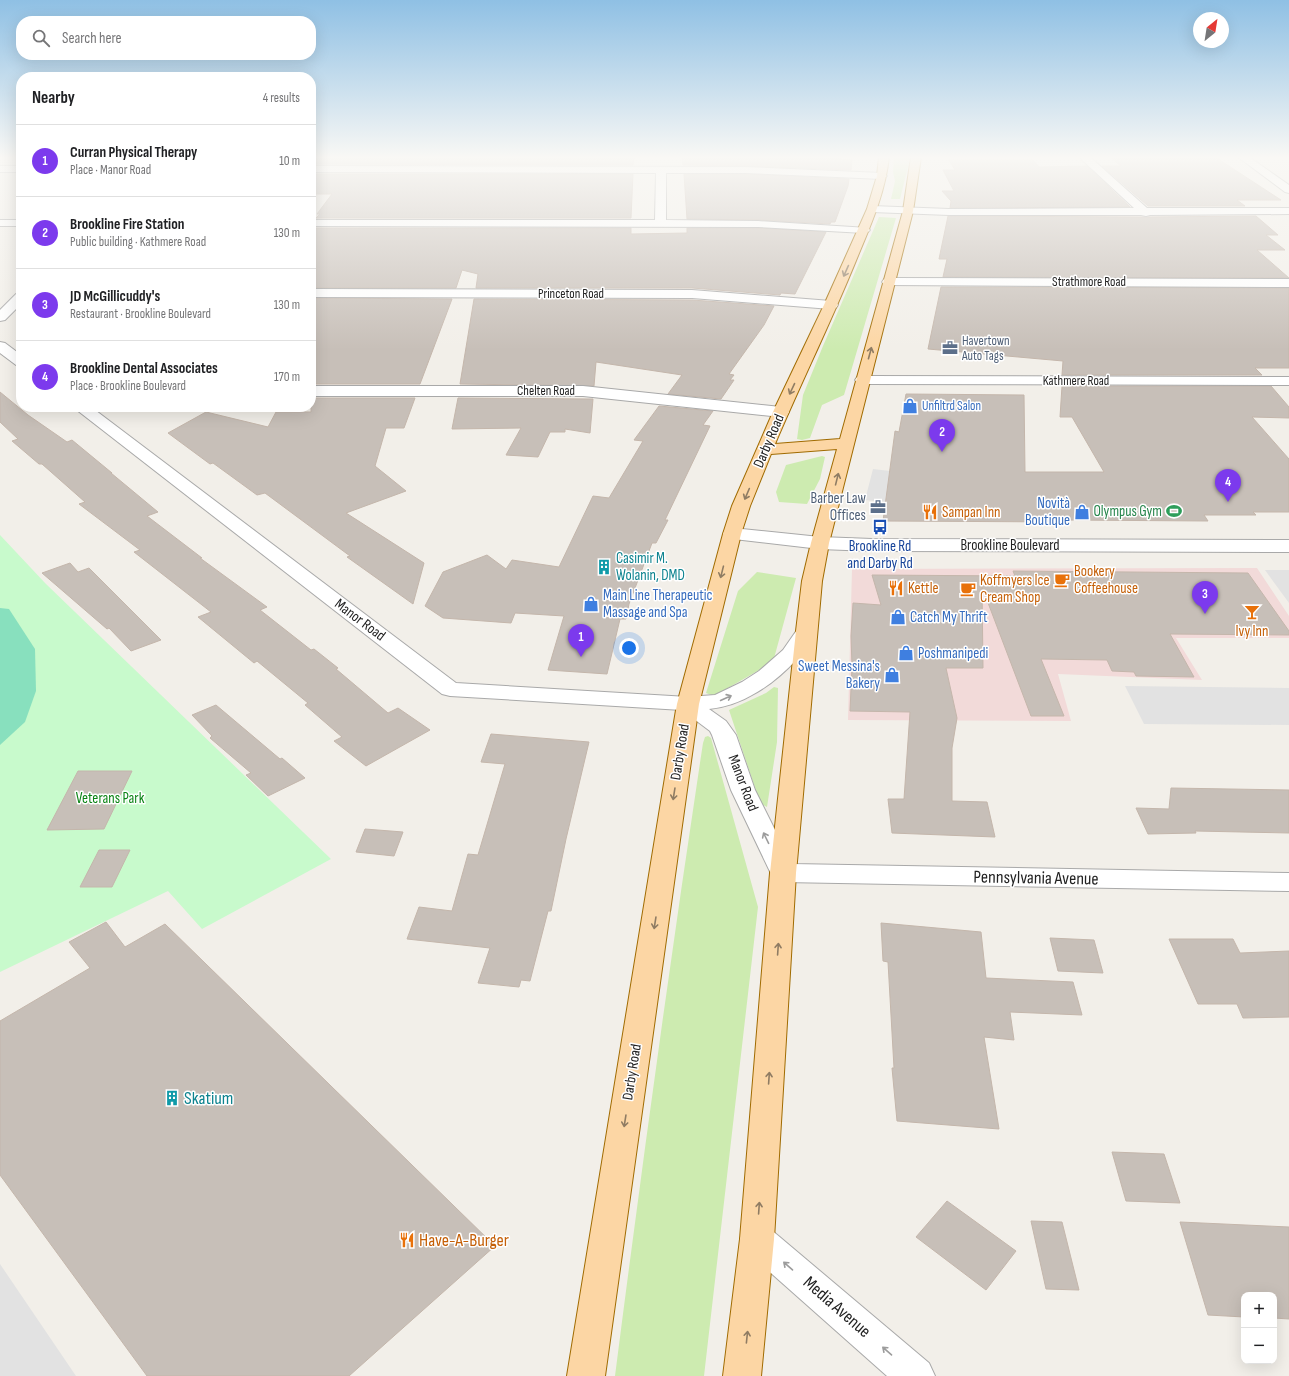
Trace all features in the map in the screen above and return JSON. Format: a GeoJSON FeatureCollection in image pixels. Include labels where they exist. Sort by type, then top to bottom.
{"type":"FeatureCollection","features":[{"type":"Feature","properties":{"kind":"main road","name":"Darby Road"},"geometry":{"type":"LineString","coordinates":[[586,1376],[688,704],[732,534],[741,506],[781,412],[831,305],[868,221]]}},
{"type":"Feature","properties":{"kind":"main road"},"geometry":{"type":"LineString","coordinates":[[742,1376],[757,1239],[783,873],[812,582],[820,543],[847,444],[862,380],[905,221]]}},
{"type":"Feature","properties":{"kind":"main road"},"geometry":{"type":"LineString","coordinates":[[766,450],[847,444]]}},
{"type":"Feature","properties":{"kind":"street"},"geometry":{"type":"LineString","coordinates":[[1280,221],[1284,224]]}},
{"type":"Feature","properties":{"kind":"street"},"geometry":{"type":"LineString","coordinates":[[0,223],[16,223]]}},
{"type":"Feature","properties":{"kind":"street"},"geometry":{"type":"LineString","coordinates":[[316,223],[758,224],[864,230]]}},
{"type":"Feature","properties":{"kind":"street","name":"Strathmore Road"},"geometry":{"type":"LineString","coordinates":[[888,282],[1289,283]]}},
{"type":"Feature","properties":{"kind":"street"},"geometry":{"type":"LineString","coordinates":[[7,293],[16,293]]}},
{"type":"Feature","properties":{"kind":"street","name":"Princeton Road"},"geometry":{"type":"LineString","coordinates":[[316,293],[692,294],[831,305]]}},
{"type":"Feature","properties":{"kind":"street"},"geometry":{"type":"LineString","coordinates":[[0,317],[16,302]]}},
{"type":"Feature","properties":{"kind":"street"},"geometry":{"type":"LineString","coordinates":[[0,346],[16,358]]}},
{"type":"Feature","properties":{"kind":"street","name":"Kathmere Road"},"geometry":{"type":"LineString","coordinates":[[862,380],[1289,382]]}},
{"type":"Feature","properties":{"kind":"street","name":"Chelten Road"},"geometry":{"type":"LineString","coordinates":[[316,391],[583,391],[781,412]]}},
{"type":"Feature","properties":{"kind":"street","name":"Manor Road"},"geometry":{"type":"LineString","coordinates":[[88,412],[450,689],[688,704],[720,701],[750,687],[767,676],[790,654],[806,631]]}},
{"type":"Feature","properties":{"kind":"street","name":"Brookline Boulevard"},"geometry":{"type":"LineString","coordinates":[[732,534],[820,543],[1289,546]]}},
{"type":"Feature","properties":{"kind":"street","name":"Manor Road"},"geometry":{"type":"LineString","coordinates":[[688,704],[718,726],[721,730],[731,752],[743,790],[783,873]]}},
{"type":"Feature","properties":{"kind":"street","name":"Pennsylvania Avenue"},"geometry":{"type":"LineString","coordinates":[[783,873],[1289,882]]}},
{"type":"Feature","properties":{"kind":"street","name":"Media Avenue"},"geometry":{"type":"LineString","coordinates":[[757,1239],[916,1376]]}},
{"type":"Feature","properties":{"kind":"shaded area"},"geometry":{"type":"Polygon","coordinates":[[[873,469],[916,474],[912,505],[865,500],[873,469]]]}},
{"type":"Feature","properties":{"kind":"shaded area"},"geometry":{"type":"Polygon","coordinates":[[[1257,568],[1289,616],[1289,638],[1176,638],[1202,680],[1058,674],[1071,721],[848,720],[852,569],[1257,568]]]}},
{"type":"Feature","properties":{"kind":"shaded area"},"geometry":{"type":"Polygon","coordinates":[[[1265,570],[1289,570],[1289,603],[1265,570]]]}},
{"type":"Feature","properties":{"kind":"shaded area"},"geometry":{"type":"Polygon","coordinates":[[[1125,686],[1289,688],[1289,725],[1144,724],[1125,686]]]}},
{"type":"Feature","properties":{"kind":"shaded area"},"geometry":{"type":"Polygon","coordinates":[[[0,1264],[76,1376],[0,1376],[0,1264]]]}},
{"type":"Feature","properties":{"kind":"green space"},"geometry":{"type":"Polygon","coordinates":[[[877,221],[895,221],[844,395],[822,405],[810,438],[802,440],[797,439],[803,395],[877,221]]]}},
{"type":"Feature","properties":{"kind":"green space"},"geometry":{"type":"Polygon","coordinates":[[[822,456],[825,457],[820,479],[807,504],[779,502],[776,492],[786,465],[822,456]]]}},
{"type":"Feature","properties":{"kind":"green space","name":"Veterans Park"},"geometry":{"type":"Polygon","coordinates":[[[0,535],[46,584],[331,859],[202,929],[168,891],[0,972],[0,535]]]}},
{"type":"Feature","properties":{"kind":"green space"},"geometry":{"type":"Polygon","coordinates":[[[757,572],[796,578],[773,662],[714,696],[706,693],[738,591],[757,572]]]}},
{"type":"Feature","properties":{"kind":"green space"},"geometry":{"type":"Polygon","coordinates":[[[0,608],[9,609],[35,649],[36,691],[25,722],[0,745],[0,608]]]}},
{"type":"Feature","properties":{"kind":"green space"},"geometry":{"type":"Polygon","coordinates":[[[774,687],[778,688],[777,742],[767,807],[760,803],[729,710],[766,693],[774,687]]]}},
{"type":"Feature","properties":{"kind":"green space"},"geometry":{"type":"Polygon","coordinates":[[[708,736],[711,738],[758,907],[704,1376],[615,1376],[646,1139],[680,901],[703,743],[705,737],[708,736]]]}},
{"type":"Feature","properties":{"kind":"building"},"geometry":{"type":"Polygon","coordinates":[[[780,221],[835,221],[831,222],[830,224],[780,221]]]}},
{"type":"Feature","properties":{"kind":"building"},"geometry":{"type":"Polygon","coordinates":[[[947,221],[1262,221],[1278,235],[1266,235],[1285,250],[1257,250],[1289,278],[943,277],[947,259],[939,259],[947,221]]]}},
{"type":"Feature","properties":{"kind":"building"},"geometry":{"type":"Polygon","coordinates":[[[316,228],[631,228],[631,234],[687,233],[687,228],[758,228],[826,232],[795,294],[781,293],[780,295],[692,288],[476,288],[478,274],[462,270],[456,288],[316,288],[316,228]]]}},
{"type":"Feature","properties":{"kind":"building"},"geometry":{"type":"Polygon","coordinates":[[[941,287],[1289,288],[1289,368],[1255,368],[1262,375],[1062,375],[1063,361],[928,349],[941,287]]]}},
{"type":"Feature","properties":{"kind":"building"},"geometry":{"type":"Polygon","coordinates":[[[316,298],[452,299],[420,384],[316,384],[316,298]]]}},
{"type":"Feature","properties":{"kind":"building"},"geometry":{"type":"Polygon","coordinates":[[[474,299],[692,300],[774,306],[764,325],[729,374],[734,375],[730,380],[734,380],[721,399],[668,394],[682,375],[596,362],[594,386],[460,384],[474,299]]]}},
{"type":"Feature","properties":{"kind":"building"},"geometry":{"type":"Polygon","coordinates":[[[1062,386],[1271,386],[1289,407],[1289,418],[1252,417],[1289,459],[1289,512],[1253,512],[1256,515],[1204,515],[1208,521],[883,521],[895,431],[899,432],[906,394],[1024,395],[1025,472],[1104,472],[1072,417],[1060,417],[1062,386]]]}},
{"type":"Feature","properties":{"kind":"building"},"geometry":{"type":"Polygon","coordinates":[[[0,392],[16,405],[16,412],[24,412],[67,442],[72,440],[112,473],[158,512],[147,516],[202,558],[200,558],[267,607],[260,610],[311,650],[314,649],[338,668],[336,669],[388,713],[398,708],[430,730],[366,766],[334,741],[342,737],[305,705],[308,703],[257,661],[254,663],[198,617],[211,612],[134,552],[140,550],[79,504],[85,502],[42,464],[39,464],[12,441],[18,439],[0,422],[0,392]]]}},
{"type":"Feature","properties":{"kind":"building"},"geometry":{"type":"Polygon","coordinates":[[[316,398],[415,398],[404,428],[386,428],[375,466],[406,491],[346,513],[424,563],[413,604],[347,557],[350,556],[265,493],[257,495],[213,463],[210,464],[168,433],[206,412],[268,427],[276,412],[316,412],[316,398]]]}},
{"type":"Feature","properties":{"kind":"building"},"geometry":{"type":"Polygon","coordinates":[[[458,398],[593,399],[590,433],[565,429],[565,432],[550,432],[538,457],[506,455],[521,428],[452,429],[458,398]]]}},
{"type":"Feature","properties":{"kind":"building"},"geometry":{"type":"Polygon","coordinates":[[[659,406],[713,411],[703,425],[710,426],[665,520],[668,520],[656,543],[652,543],[629,604],[626,619],[620,619],[607,674],[548,670],[564,616],[515,613],[511,623],[443,618],[425,606],[443,572],[487,555],[506,569],[512,560],[559,567],[593,496],[609,498],[643,441],[634,440],[659,406]]]}},
{"type":"Feature","properties":{"kind":"building"},"geometry":{"type":"Polygon","coordinates":[[[70,563],[78,572],[89,568],[161,640],[131,651],[109,628],[107,629],[42,573],[70,563]]]}},
{"type":"Feature","properties":{"kind":"building"},"geometry":{"type":"Polygon","coordinates":[[[1013,571],[1248,573],[1289,631],[1289,635],[1170,634],[1194,677],[1136,676],[1134,672],[1112,671],[1107,660],[1041,659],[1064,716],[1031,716],[982,587],[983,668],[946,668],[957,718],[952,748],[952,801],[987,802],[995,837],[892,833],[888,799],[904,799],[910,712],[850,711],[853,603],[881,605],[872,575],[1015,576],[1013,571]]]}},
{"type":"Feature","properties":{"kind":"building"},"geometry":{"type":"Polygon","coordinates":[[[216,705],[305,778],[268,796],[246,775],[251,773],[210,738],[212,736],[192,715],[216,705]]]}},
{"type":"Feature","properties":{"kind":"building"},"geometry":{"type":"Polygon","coordinates":[[[491,734],[589,742],[551,911],[548,911],[530,981],[521,980],[519,987],[478,983],[490,948],[407,939],[419,907],[452,911],[468,854],[478,855],[505,764],[481,762],[491,734]]]}},
{"type":"Feature","properties":{"kind":"building"},"geometry":{"type":"Polygon","coordinates":[[[78,771],[132,771],[104,829],[47,830],[78,771]]]}},
{"type":"Feature","properties":{"kind":"building"},"geometry":{"type":"Polygon","coordinates":[[[1171,788],[1289,790],[1289,833],[1195,831],[1196,833],[1148,834],[1136,808],[1169,809],[1171,788]]]}},
{"type":"Feature","properties":{"kind":"building"},"geometry":{"type":"Polygon","coordinates":[[[365,829],[403,832],[394,856],[356,852],[365,829]]]}},
{"type":"Feature","properties":{"kind":"building"},"geometry":{"type":"Polygon","coordinates":[[[99,850],[130,850],[112,887],[80,887],[99,850]]]}},
{"type":"Feature","properties":{"kind":"building","name":"Skatium"},"geometry":{"type":"Polygon","coordinates":[[[106,922],[125,947],[165,924],[495,1246],[349,1376],[147,1376],[0,1175],[0,1021],[90,968],[69,942],[106,922]]]}},
{"type":"Feature","properties":{"kind":"building"},"geometry":{"type":"Polygon","coordinates":[[[881,923],[981,932],[986,978],[1073,982],[1082,1015],[1010,1012],[1014,1040],[984,1037],[999,1129],[897,1121],[892,1068],[894,1068],[888,962],[883,961],[881,923]]]}},
{"type":"Feature","properties":{"kind":"building"},"geometry":{"type":"Polygon","coordinates":[[[1050,938],[1094,940],[1103,973],[1058,971],[1050,938]]]}},
{"type":"Feature","properties":{"kind":"building"},"geometry":{"type":"Polygon","coordinates":[[[1169,939],[1233,939],[1240,953],[1289,951],[1289,1017],[1243,1018],[1237,1004],[1198,1004],[1169,939]]]}},
{"type":"Feature","properties":{"kind":"building"},"geometry":{"type":"Polygon","coordinates":[[[1112,1152],[1164,1154],[1180,1203],[1126,1201],[1112,1152]]]}},
{"type":"Feature","properties":{"kind":"building"},"geometry":{"type":"Polygon","coordinates":[[[947,1201],[1016,1251],[986,1290],[916,1237],[947,1201]]]}},
{"type":"Feature","properties":{"kind":"building"},"geometry":{"type":"Polygon","coordinates":[[[1031,1221],[1062,1222],[1079,1290],[1046,1289],[1031,1221]]]}},
{"type":"Feature","properties":{"kind":"building"},"geometry":{"type":"Polygon","coordinates":[[[1180,1222],[1289,1227],[1289,1319],[1277,1318],[1277,1292],[1241,1292],[1241,1317],[1208,1315],[1180,1222]]]}},
{"type":"Feature","properties":{"kind":"place","name":"Havertown Auto Tags"},"geometry":{"type":"Point","coordinates":[950,348]}},
{"type":"Feature","properties":{"kind":"place","name":"Unfiltrd Salon"},"geometry":{"type":"Point","coordinates":[910,406]}},
{"type":"Feature","properties":{"kind":"place","name":"Brookline Fire Station"},"geometry":{"type":"Point","coordinates":[942,452]}},
{"type":"Feature","properties":{"kind":"place","name":"Brookline Dental Associates"},"geometry":{"type":"Point","coordinates":[1228,502]}},
{"type":"Feature","properties":{"kind":"place","name":"Barber Law Offices"},"geometry":{"type":"Point","coordinates":[878,507]}},
{"type":"Feature","properties":{"kind":"place","name":"Olympus Gym"},"geometry":{"type":"Point","coordinates":[1174,511]}},
{"type":"Feature","properties":{"kind":"place","name":"Sampan Inn"},"geometry":{"type":"Point","coordinates":[930,512]}},
{"type":"Feature","properties":{"kind":"place","name":"Novità Boutique"},"geometry":{"type":"Point","coordinates":[1082,512]}},
{"type":"Feature","properties":{"kind":"place","name":"Brookline Rd and Darby Rd"},"geometry":{"type":"Point","coordinates":[880,527]}},
{"type":"Feature","properties":{"kind":"place","name":"Casimir M. Wolanin, DMD"},"geometry":{"type":"Point","coordinates":[604,567]}},
{"type":"Feature","properties":{"kind":"place","name":"Bookery Coffeehouse"},"geometry":{"type":"Point","coordinates":[1062,580]}},
{"type":"Feature","properties":{"kind":"place","name":"Kettle"},"geometry":{"type":"Point","coordinates":[896,588]}},
{"type":"Feature","properties":{"kind":"place","name":"Koffmyers Ice Cream Shop"},"geometry":{"type":"Point","coordinates":[968,589]}},
{"type":"Feature","properties":{"kind":"place","name":"Main Line Therapeutic Massage and Spa"},"geometry":{"type":"Point","coordinates":[591,604]}},
{"type":"Feature","properties":{"kind":"place","name":"Ivy Inn"},"geometry":{"type":"Point","coordinates":[1252,612]}},
{"type":"Feature","properties":{"kind":"place","name":"JD McGillicuddy's"},"geometry":{"type":"Point","coordinates":[1205,614]}},
{"type":"Feature","properties":{"kind":"place","name":"Catch My Thrift"},"geometry":{"type":"Point","coordinates":[898,617]}},
{"type":"Feature","properties":{"kind":"place","name":"Poshmanipedi"},"geometry":{"type":"Point","coordinates":[906,653]}},
{"type":"Feature","properties":{"kind":"place","name":"Curran Physical Therapy"},"geometry":{"type":"Point","coordinates":[581,657]}},
{"type":"Feature","properties":{"kind":"place","name":"Sweet Messina's Bakery"},"geometry":{"type":"Point","coordinates":[892,675]}},
{"type":"Feature","properties":{"kind":"place","name":"Skatium"},"geometry":{"type":"Point","coordinates":[172,1098]}},
{"type":"Feature","properties":{"kind":"place","name":"Have-A-Burger"},"geometry":{"type":"Point","coordinates":[407,1240]}}]}
